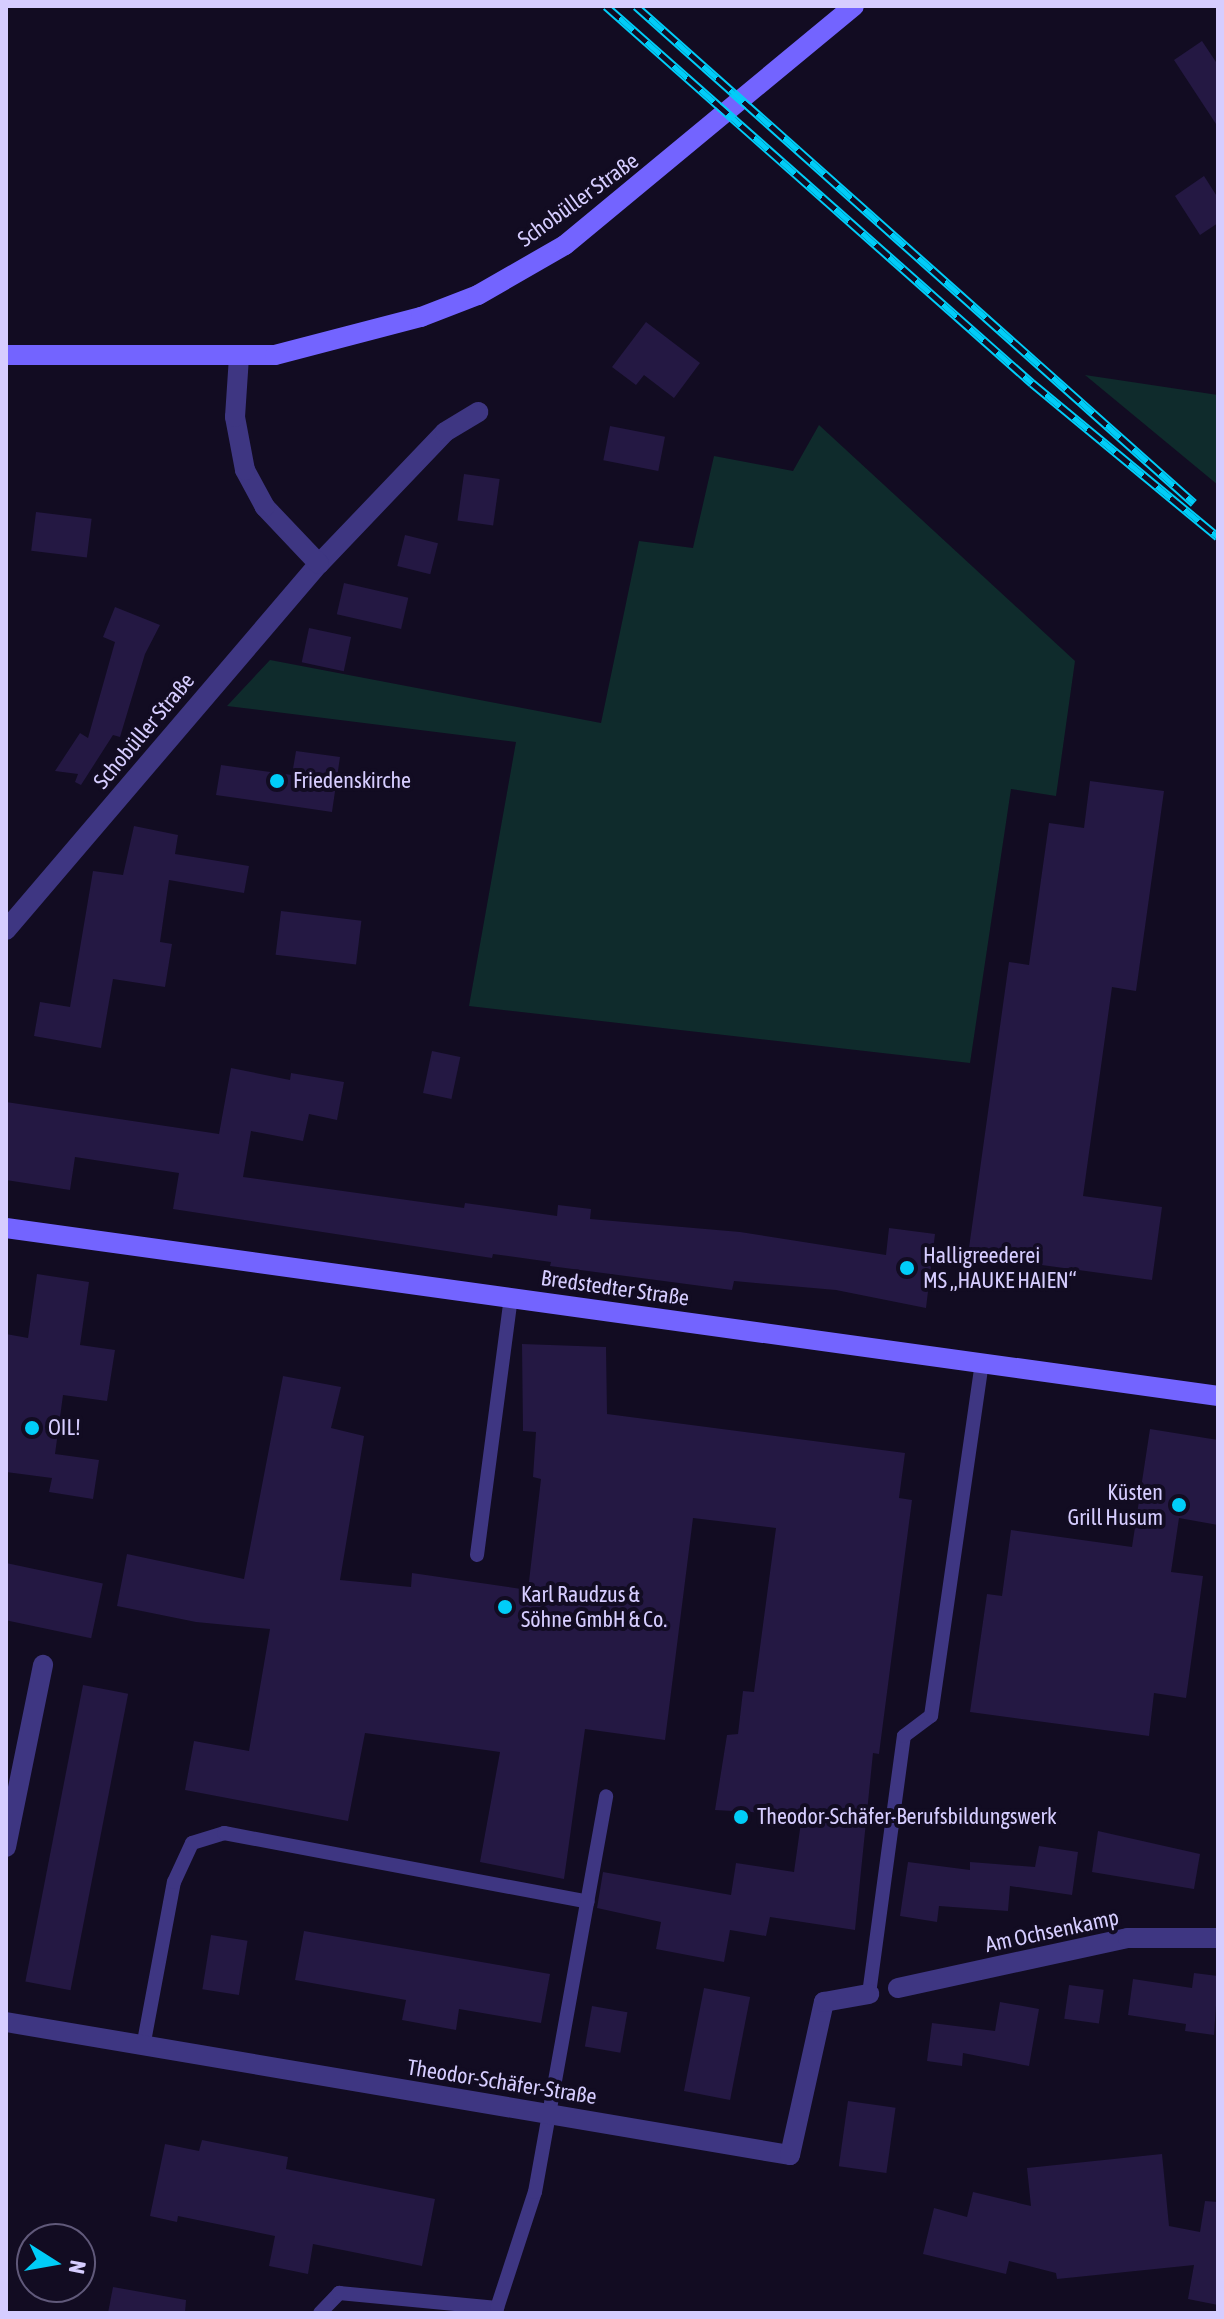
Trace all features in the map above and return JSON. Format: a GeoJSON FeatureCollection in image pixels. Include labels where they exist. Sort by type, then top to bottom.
{"type":"FeatureCollection","features":[{"type":"Feature","properties":{"kind":"main road","name":"Schobüller Straße"},"geometry":{"type":"LineString","coordinates":[[6,355],[275,355],[350,338],[478,295],[565,245],[665,167],[787,57],[854,6]]}},
{"type":"Feature","properties":{"kind":"main road","name":"Bredstedter Straße"},"geometry":{"type":"LineString","coordinates":[[6,1228],[1218,1396]]}},
{"type":"Feature","properties":{"kind":"street"},"geometry":{"type":"LineString","coordinates":[[239,357],[235,417],[245,470],[265,507],[319,564]]}},
{"type":"Feature","properties":{"kind":"street","name":"Schobüller Straße"},"geometry":{"type":"LineString","coordinates":[[6,930],[319,564],[445,432],[478,412]]}},
{"type":"Feature","properties":{"kind":"street"},"geometry":{"type":"LineString","coordinates":[[6,1847],[43,1665]]}},
{"type":"Feature","properties":{"kind":"street","name":"Am Ochsenkamp"},"geometry":{"type":"LineString","coordinates":[[898,1988],[1128,1938],[1218,1938]]}},
{"type":"Feature","properties":{"kind":"street","name":"Theodor-Schäfer-Straße"},"geometry":{"type":"LineString","coordinates":[[6,2022],[790,2155],[824,2002],[869,1994]]}},
{"type":"Feature","properties":{"kind":"lane"},"geometry":{"type":"LineString","coordinates":[[477,1555],[511,1297]]}},
{"type":"Feature","properties":{"kind":"lane"},"geometry":{"type":"LineString","coordinates":[[869,1994],[904,1736],[931,1716],[982,1364]]}},
{"type":"Feature","properties":{"kind":"lane"},"geometry":{"type":"LineString","coordinates":[[320,2313],[339,2293],[497,2308],[535,2192],[606,1796]]}},
{"type":"Feature","properties":{"kind":"lane"},"geometry":{"type":"LineString","coordinates":[[143,2047],[174,1882],[192,1843],[224,1833],[588,1902]]}},
{"type":"Feature","properties":{"kind":"green space"},"geometry":{"type":"Polygon","coordinates":[[[1085,375],[1218,395],[1218,485],[1085,375]]]}},
{"type":"Feature","properties":{"kind":"green space"},"geometry":{"type":"Polygon","coordinates":[[[819,425],[1075,661],[1056,796],[1011,789],[970,1063],[469,1006],[516,742],[227,706],[270,660],[601,723],[639,541],[693,548],[714,456],[793,471],[819,425]]]}},
{"type":"Feature","properties":{"kind":"building"},"geometry":{"type":"Polygon","coordinates":[[[1202,41],[1218,65],[1218,127],[1174,60],[1202,41]]]}},
{"type":"Feature","properties":{"kind":"building"},"geometry":{"type":"Polygon","coordinates":[[[1204,176],[1218,198],[1218,223],[1200,235],[1175,196],[1204,176]]]}},
{"type":"Feature","properties":{"kind":"building"},"geometry":{"type":"Polygon","coordinates":[[[646,322],[700,363],[674,398],[644,375],[636,385],[612,367],[646,322]]]}},
{"type":"Feature","properties":{"kind":"building"},"geometry":{"type":"Polygon","coordinates":[[[610,426],[665,437],[658,471],[603,460],[610,426]]]}},
{"type":"Feature","properties":{"kind":"building"},"geometry":{"type":"Polygon","coordinates":[[[464,474],[500,479],[493,526],[457,521],[464,474]]]}},
{"type":"Feature","properties":{"kind":"building"},"geometry":{"type":"Polygon","coordinates":[[[36,512],[92,519],[87,558],[31,551],[36,512]]]}},
{"type":"Feature","properties":{"kind":"building"},"geometry":{"type":"Polygon","coordinates":[[[405,535],[438,543],[430,574],[397,566],[405,535]]]}},
{"type":"Feature","properties":{"kind":"building"},"geometry":{"type":"Polygon","coordinates":[[[344,583],[408,598],[401,629],[337,614],[344,583]]]}},
{"type":"Feature","properties":{"kind":"building"},"geometry":{"type":"Polygon","coordinates":[[[115,607],[160,625],[145,654],[120,737],[113,735],[81,785],[75,782],[78,774],[55,771],[80,733],[88,738],[115,642],[103,637],[115,607]]]}},
{"type":"Feature","properties":{"kind":"building"},"geometry":{"type":"Polygon","coordinates":[[[309,628],[351,637],[344,671],[302,662],[309,628]]]}},
{"type":"Feature","properties":{"kind":"building","name":"Friedenskirche"},"geometry":{"type":"Polygon","coordinates":[[[296,751],[340,757],[332,812],[216,795],[221,765],[292,775],[296,751]]]}},
{"type":"Feature","properties":{"kind":"building"},"geometry":{"type":"Polygon","coordinates":[[[1090,781],[1164,791],[1136,991],[1112,987],[1083,1196],[1162,1207],[1152,1280],[968,1255],[1009,962],[1029,965],[1049,823],[1084,828],[1090,781]]]}},
{"type":"Feature","properties":{"kind":"building"},"geometry":{"type":"Polygon","coordinates":[[[134,826],[178,835],[175,854],[249,866],[244,893],[169,880],[160,942],[172,944],[165,987],[113,979],[101,1048],[34,1036],[40,1002],[70,1007],[93,871],[123,875],[134,826]]]}},
{"type":"Feature","properties":{"kind":"building"},"geometry":{"type":"Polygon","coordinates":[[[281,911],[361,921],[356,965],[276,955],[281,911]]]}},
{"type":"Feature","properties":{"kind":"building"},"geometry":{"type":"Polygon","coordinates":[[[432,1051],[460,1057],[451,1099],[423,1093],[432,1051]]]}},
{"type":"Feature","properties":{"kind":"building"},"geometry":{"type":"Polygon","coordinates":[[[231,1068],[290,1080],[291,1073],[344,1082],[337,1120],[309,1114],[303,1141],[251,1131],[243,1177],[464,1208],[465,1203],[557,1216],[558,1205],[591,1209],[590,1219],[740,1232],[886,1255],[889,1228],[935,1234],[926,1308],[836,1290],[734,1281],[732,1290],[550,1266],[551,1262],[493,1254],[492,1258],[173,1209],[179,1173],[75,1157],[70,1190],[6,1180],[6,1102],[219,1134],[231,1068]]]}},
{"type":"Feature","properties":{"kind":"building","name":"OIL!"},"geometry":{"type":"Polygon","coordinates":[[[37,1274],[89,1282],[80,1345],[115,1350],[107,1401],[63,1395],[55,1454],[99,1460],[93,1499],[49,1492],[52,1478],[6,1472],[6,1334],[28,1338],[37,1274]]]}},
{"type":"Feature","properties":{"kind":"building"},"geometry":{"type":"Polygon","coordinates":[[[522,1344],[606,1347],[607,1414],[905,1453],[899,1498],[912,1500],[879,1754],[873,1753],[855,1930],[770,1917],[766,1936],[730,1930],[724,1962],[656,1949],[661,1922],[597,1908],[603,1872],[731,1895],[736,1863],[794,1872],[802,1815],[715,1810],[727,1735],[738,1734],[743,1691],[754,1692],[776,1528],[693,1518],[665,1740],[585,1729],[564,1879],[480,1862],[500,1752],[365,1733],[348,1821],[185,1790],[194,1741],[249,1751],[270,1629],[196,1622],[117,1606],[127,1554],[244,1579],[283,1376],[341,1387],[331,1428],[364,1436],[340,1580],[411,1587],[412,1573],[528,1590],[541,1479],[533,1477],[536,1432],[523,1431],[522,1344]]]}},
{"type":"Feature","properties":{"kind":"building"},"geometry":{"type":"Polygon","coordinates":[[[1150,1429],[1218,1440],[1218,1525],[1179,1518],[1171,1572],[1203,1576],[1186,1698],[1154,1693],[1149,1736],[970,1712],[987,1594],[1002,1596],[1011,1530],[1132,1547],[1150,1429]]]}},
{"type":"Feature","properties":{"kind":"building"},"geometry":{"type":"Polygon","coordinates":[[[6,1563],[103,1584],[91,1638],[6,1620],[6,1563]]]}},
{"type":"Feature","properties":{"kind":"building"},"geometry":{"type":"Polygon","coordinates":[[[83,1685],[128,1694],[71,1990],[25,1981],[83,1685]]]}},
{"type":"Feature","properties":{"kind":"building"},"geometry":{"type":"Polygon","coordinates":[[[1098,1831],[1200,1854],[1194,1889],[1092,1872],[1098,1831]]]}},
{"type":"Feature","properties":{"kind":"building"},"geometry":{"type":"Polygon","coordinates":[[[1039,1846],[1078,1852],[1072,1895],[1010,1886],[1008,1911],[939,1906],[937,1922],[900,1916],[908,1862],[970,1870],[970,1862],[1035,1867],[1039,1846]]]}},
{"type":"Feature","properties":{"kind":"building"},"geometry":{"type":"Polygon","coordinates":[[[304,1931],[550,1974],[541,2023],[459,2009],[456,2030],[402,2020],[406,2000],[295,1980],[304,1931]]]}},
{"type":"Feature","properties":{"kind":"building"},"geometry":{"type":"Polygon","coordinates":[[[211,1935],[248,1941],[239,1995],[202,1989],[211,1935]]]}},
{"type":"Feature","properties":{"kind":"building"},"geometry":{"type":"Polygon","coordinates":[[[1194,1973],[1218,1976],[1214,2035],[1185,2031],[1186,2024],[1128,2015],[1133,1979],[1192,1988],[1194,1973]]]}},
{"type":"Feature","properties":{"kind":"building"},"geometry":{"type":"Polygon","coordinates":[[[1069,1985],[1104,1990],[1099,2024],[1064,2019],[1069,1985]]]}},
{"type":"Feature","properties":{"kind":"building"},"geometry":{"type":"Polygon","coordinates":[[[704,1988],[750,1997],[730,2100],[684,2091],[704,1988]]]}},
{"type":"Feature","properties":{"kind":"building"},"geometry":{"type":"Polygon","coordinates":[[[1000,2002],[1039,2009],[1029,2066],[963,2053],[962,2066],[927,2061],[932,2023],[995,2031],[1000,2002]]]}},
{"type":"Feature","properties":{"kind":"building"},"geometry":{"type":"Polygon","coordinates":[[[592,2006],[627,2012],[620,2053],[585,2046],[592,2006]]]}},
{"type":"Feature","properties":{"kind":"building"},"geometry":{"type":"Polygon","coordinates":[[[848,2101],[896,2108],[886,2173],[839,2166],[848,2101]]]}},
{"type":"Feature","properties":{"kind":"building"},"geometry":{"type":"Polygon","coordinates":[[[202,2140],[288,2157],[286,2169],[435,2199],[422,2266],[313,2244],[308,2274],[269,2266],[275,2236],[178,2216],[177,2222],[150,2216],[165,2144],[199,2151],[202,2140]]]}},
{"type":"Feature","properties":{"kind":"building"},"geometry":{"type":"Polygon","coordinates":[[[1162,2154],[1169,2226],[1200,2232],[1205,2201],[1218,2202],[1218,2305],[1188,2299],[1194,2265],[1057,2279],[1056,2273],[1009,2261],[1006,2274],[923,2254],[934,2208],[967,2217],[973,2192],[1031,2206],[1027,2168],[1162,2154]]]}},
{"type":"Feature","properties":{"kind":"building"},"geometry":{"type":"Polygon","coordinates":[[[113,2287],[186,2300],[185,2313],[108,2313],[113,2287]]]}},
{"type":"Feature","properties":{"kind":"railway"},"geometry":{"type":"LineString","coordinates":[[606,6],[1032,383],[1218,537]]}},
{"type":"Feature","properties":{"kind":"railway"},"geometry":{"type":"LineString","coordinates":[[636,6],[1194,503]]}},
{"type":"Feature","properties":{"kind":"place","name":"Friedenskirche"},"geometry":{"type":"Point","coordinates":[277,781]}},
{"type":"Feature","properties":{"kind":"place","name":"Halligreederei MS „HAUKE HAIEN“"},"geometry":{"type":"Point","coordinates":[907,1268]}},
{"type":"Feature","properties":{"kind":"place","name":"OIL!"},"geometry":{"type":"Point","coordinates":[32,1428]}},
{"type":"Feature","properties":{"kind":"place","name":"Küsten Grill Husum"},"geometry":{"type":"Point","coordinates":[1179,1505]}},
{"type":"Feature","properties":{"kind":"place","name":"Karl Raudzus & Söhne GmbH & Co."},"geometry":{"type":"Point","coordinates":[505,1607]}},
{"type":"Feature","properties":{"kind":"place","name":"Theodor-Schäfer-Berufsbildungswerk"},"geometry":{"type":"Point","coordinates":[741,1817]}}]}
